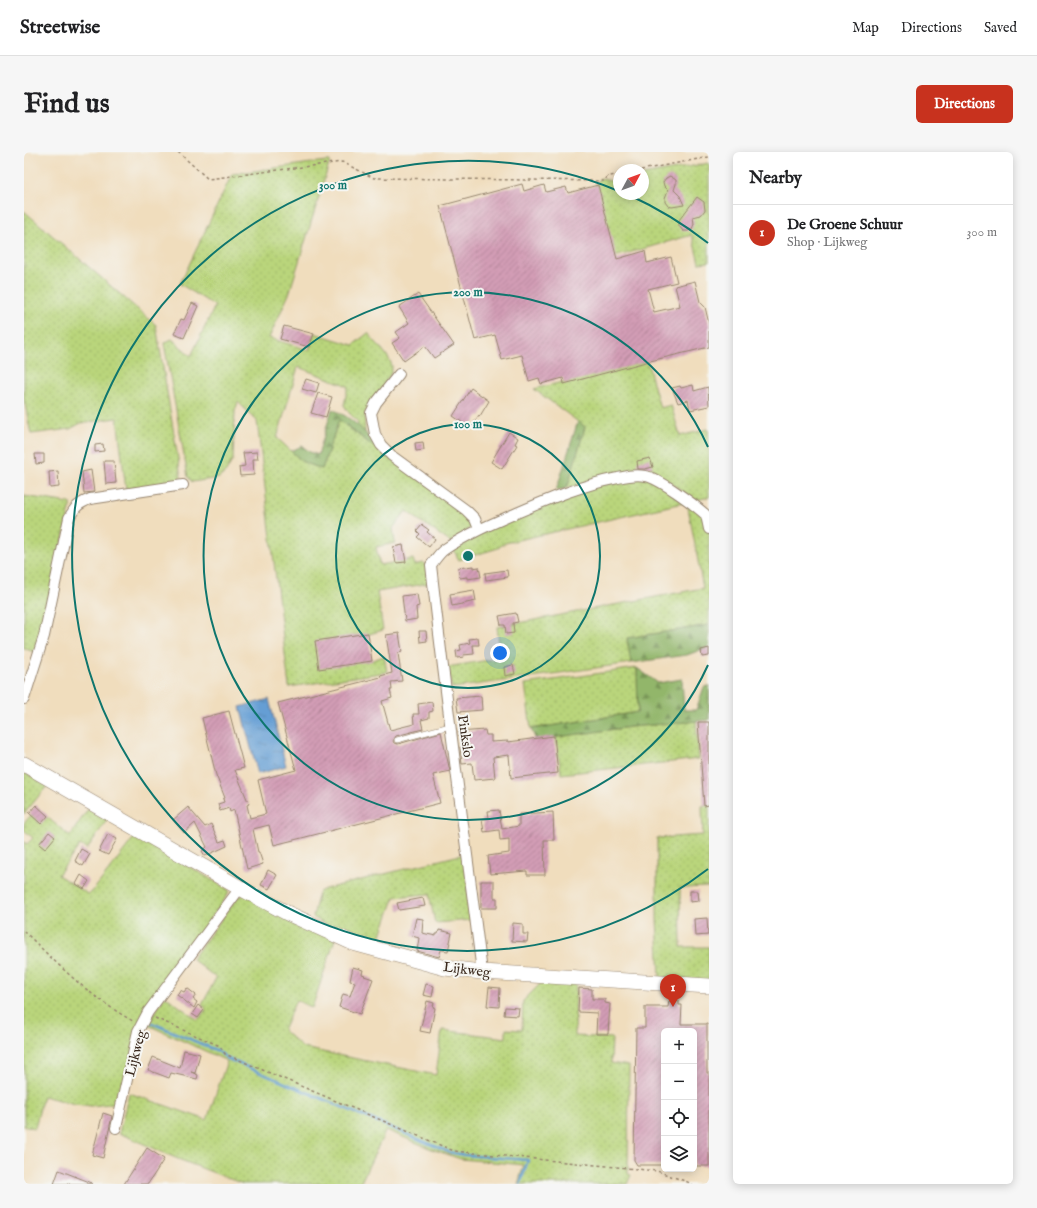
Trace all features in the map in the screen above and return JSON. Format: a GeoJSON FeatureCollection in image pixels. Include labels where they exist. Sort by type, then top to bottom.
{"type":"FeatureCollection","features":[{"type":"Feature","properties":{"kind":"street"},"geometry":{"type":"LineString","coordinates":[[399,374],[376,403],[371,413],[375,434],[381,445],[392,456],[466,510],[474,519],[479,529]]}},
{"type":"Feature","properties":{"kind":"street","name":"Pinkslo"},"geometry":{"type":"LineString","coordinates":[[482,972],[431,565],[443,550],[479,529],[571,490],[604,481],[637,475],[647,476],[658,481],[699,508],[706,515],[709,529]]}},
{"type":"Feature","properties":{"kind":"street"},"geometry":{"type":"LineString","coordinates":[[24,699],[44,636],[70,518],[74,510],[80,503],[90,499],[183,485]]}},
{"type":"Feature","properties":{"kind":"street","name":"Lijkweg"},"geometry":{"type":"LineString","coordinates":[[24,764],[240,888],[287,913],[353,943],[445,968],[482,972],[709,986]]}},
{"type":"Feature","properties":{"kind":"street","name":"Lijkweg"},"geometry":{"type":"LineString","coordinates":[[116,1128],[138,1031],[148,1012],[240,888]]}},
{"type":"Feature","properties":{"kind":"lane"},"geometry":{"type":"LineString","coordinates":[[397,740],[450,726]]}},
{"type":"Feature","properties":{"kind":"path"},"geometry":{"type":"LineString","coordinates":[[178,152],[208,179],[342,162],[374,178],[604,181],[607,177],[613,176]]}},
{"type":"Feature","properties":{"kind":"path"},"geometry":{"type":"LineString","coordinates":[[649,168],[709,156]]}},
{"type":"Feature","properties":{"kind":"path"},"geometry":{"type":"LineString","coordinates":[[24,931],[62,969],[101,1001],[118,1012],[142,1024],[153,1018],[220,1046],[225,1054],[454,1151],[657,1171],[693,1184]]}},
{"type":"Feature","properties":{"kind":"green space"},"geometry":{"type":"Polygon","coordinates":[[[330,161],[289,294],[269,338],[309,350],[314,333],[353,345],[368,333],[387,355],[392,368],[387,381],[372,401],[365,414],[365,433],[357,426],[358,422],[349,413],[344,405],[348,386],[298,367],[277,438],[303,462],[322,469],[339,420],[378,450],[459,507],[471,518],[472,526],[450,542],[406,511],[393,528],[395,543],[376,547],[380,565],[413,559],[415,565],[423,563],[429,566],[430,583],[377,592],[383,630],[366,635],[370,661],[384,656],[387,672],[289,687],[257,421],[238,402],[235,411],[233,459],[226,472],[219,478],[192,482],[188,477],[164,343],[172,339],[191,356],[215,306],[180,284],[232,174],[330,161]]]}},
{"type":"Feature","properties":{"kind":"green space"},"geometry":{"type":"Polygon","coordinates":[[[709,163],[709,262],[699,263],[692,235],[614,257],[596,184],[600,178],[613,180],[613,200],[649,200],[649,174],[709,163]]]}},
{"type":"Feature","properties":{"kind":"green space"},"geometry":{"type":"Polygon","coordinates":[[[24,211],[156,325],[181,477],[177,483],[126,490],[117,418],[81,423],[70,429],[31,434],[24,399],[24,211]]]}},
{"type":"Feature","properties":{"kind":"green space"},"geometry":{"type":"Polygon","coordinates":[[[647,361],[660,408],[671,405],[680,436],[708,429],[709,497],[696,500],[656,474],[640,469],[567,488],[585,427],[534,389],[647,361]]]}},
{"type":"Feature","properties":{"kind":"green space"},"geometry":{"type":"Polygon","coordinates":[[[332,409],[346,416],[364,431],[378,450],[339,420],[322,469],[303,462],[291,451],[302,446],[310,452],[318,455],[332,409]]]}},
{"type":"Feature","properties":{"kind":"green space"},"geometry":{"type":"Polygon","coordinates":[[[578,421],[585,427],[567,488],[556,491],[578,421]]]}},
{"type":"Feature","properties":{"kind":"green space"},"geometry":{"type":"Polygon","coordinates":[[[631,478],[648,478],[669,489],[703,513],[709,521],[709,625],[627,638],[631,663],[452,688],[447,667],[501,658],[497,627],[703,588],[687,502],[505,543],[498,548],[459,560],[453,549],[526,511],[580,489],[631,478]]]}},
{"type":"Feature","properties":{"kind":"green space"},"geometry":{"type":"Polygon","coordinates":[[[24,496],[70,503],[70,509],[36,653],[24,648],[24,496]]]}},
{"type":"Feature","properties":{"kind":"green space"},"geometry":{"type":"Polygon","coordinates":[[[709,625],[709,647],[687,655],[631,663],[627,638],[709,625]]]}},
{"type":"Feature","properties":{"kind":"green space"},"geometry":{"type":"Polygon","coordinates":[[[637,668],[638,712],[531,729],[525,684],[637,668]]]}},
{"type":"Feature","properties":{"kind":"green space"},"geometry":{"type":"Polygon","coordinates":[[[637,668],[658,683],[682,679],[684,710],[696,710],[704,687],[709,686],[709,720],[630,727],[536,740],[531,729],[638,712],[637,668]]]}},
{"type":"Feature","properties":{"kind":"green space"},"geometry":{"type":"Polygon","coordinates":[[[696,721],[699,759],[561,774],[556,737],[630,727],[696,721]]]}},
{"type":"Feature","properties":{"kind":"green space"},"geometry":{"type":"Polygon","coordinates":[[[24,772],[47,786],[24,814],[24,772]]]}},
{"type":"Feature","properties":{"kind":"green space"},"geometry":{"type":"Polygon","coordinates":[[[709,805],[709,887],[680,888],[681,947],[709,947],[709,982],[660,978],[657,919],[657,838],[703,835],[702,806],[709,805]]]}},
{"type":"Feature","properties":{"kind":"green space"},"geometry":{"type":"Polygon","coordinates":[[[37,809],[70,836],[88,809],[107,820],[87,849],[80,845],[58,875],[88,894],[92,892],[136,835],[229,890],[227,896],[151,1003],[118,1103],[91,1106],[75,1104],[43,1096],[35,1128],[24,1126],[24,842],[27,844],[33,838],[24,830],[24,823],[37,809]]]}},
{"type":"Feature","properties":{"kind":"green space"},"geometry":{"type":"Polygon","coordinates":[[[464,854],[472,920],[435,923],[429,894],[395,897],[378,943],[326,925],[313,917],[319,892],[325,889],[464,854]]]}},
{"type":"Feature","properties":{"kind":"green space"},"geometry":{"type":"Polygon","coordinates":[[[245,894],[335,939],[312,1008],[296,1000],[283,1030],[303,1048],[436,1075],[442,1030],[506,1038],[506,1029],[522,1030],[523,1001],[543,981],[576,983],[575,1036],[612,1038],[611,1063],[629,1066],[628,1174],[631,1175],[627,1184],[518,1184],[524,1165],[461,1159],[429,1148],[386,1130],[360,1184],[243,1184],[178,1159],[119,1133],[129,1093],[207,1120],[227,1061],[148,1025],[165,996],[198,1020],[206,1009],[202,1005],[216,978],[192,959],[238,897],[245,894]]]}},
{"type":"Feature","properties":{"kind":"water"},"geometry":{"type":"Polygon","coordinates":[[[269,699],[286,766],[258,774],[240,707],[269,699]]]}},
{"type":"Feature","properties":{"kind":"building"},"geometry":{"type":"Polygon","coordinates":[[[670,176],[676,180],[674,190],[680,196],[684,205],[672,207],[668,206],[665,202],[668,190],[664,186],[663,182],[670,176]]]}},
{"type":"Feature","properties":{"kind":"building"},"geometry":{"type":"Polygon","coordinates":[[[522,184],[524,191],[544,185],[546,192],[566,187],[568,193],[598,185],[617,259],[645,251],[647,263],[671,257],[677,282],[648,289],[654,312],[680,306],[675,286],[695,281],[700,302],[705,307],[709,324],[709,347],[564,384],[563,378],[541,384],[539,378],[529,381],[522,355],[502,360],[495,335],[475,340],[440,206],[522,184]]]}},
{"type":"Feature","properties":{"kind":"building"},"geometry":{"type":"Polygon","coordinates":[[[697,197],[704,202],[705,210],[701,215],[693,217],[694,224],[692,229],[683,231],[679,226],[679,220],[697,197]]]}},
{"type":"Feature","properties":{"kind":"building"},"geometry":{"type":"Polygon","coordinates":[[[418,294],[454,345],[434,358],[425,346],[404,361],[392,343],[400,338],[396,332],[409,323],[399,307],[418,294]]]}},
{"type":"Feature","properties":{"kind":"building"},"geometry":{"type":"Polygon","coordinates":[[[192,303],[198,306],[184,338],[174,334],[181,319],[184,320],[192,303]]]}},
{"type":"Feature","properties":{"kind":"building"},"geometry":{"type":"Polygon","coordinates":[[[284,326],[314,334],[309,347],[280,339],[284,326]]]}},
{"type":"Feature","properties":{"kind":"building"},"geometry":{"type":"Polygon","coordinates":[[[306,379],[319,383],[316,393],[302,389],[306,379]]]}},
{"type":"Feature","properties":{"kind":"building"},"geometry":{"type":"Polygon","coordinates":[[[693,385],[694,391],[708,387],[709,406],[690,410],[688,400],[678,403],[672,388],[680,386],[681,388],[693,385]]]}},
{"type":"Feature","properties":{"kind":"building"},"geometry":{"type":"Polygon","coordinates":[[[471,388],[489,401],[480,416],[479,415],[470,428],[453,416],[471,388]]]}},
{"type":"Feature","properties":{"kind":"building"},"geometry":{"type":"Polygon","coordinates":[[[318,393],[332,397],[326,417],[311,413],[318,393]]]}},
{"type":"Feature","properties":{"kind":"building"},"geometry":{"type":"Polygon","coordinates":[[[509,432],[518,438],[515,444],[517,445],[502,469],[491,462],[509,432]]]}},
{"type":"Feature","properties":{"kind":"building"},"geometry":{"type":"Polygon","coordinates":[[[423,442],[424,450],[416,451],[415,443],[423,442]]]}},
{"type":"Feature","properties":{"kind":"building"},"geometry":{"type":"Polygon","coordinates":[[[103,444],[104,451],[95,452],[95,445],[103,444]]]}},
{"type":"Feature","properties":{"kind":"building"},"geometry":{"type":"Polygon","coordinates":[[[257,452],[258,459],[253,459],[254,475],[240,476],[239,467],[245,466],[243,453],[257,452]]]}},
{"type":"Feature","properties":{"kind":"building"},"geometry":{"type":"Polygon","coordinates":[[[35,454],[44,454],[44,463],[36,464],[35,454]]]}},
{"type":"Feature","properties":{"kind":"building"},"geometry":{"type":"Polygon","coordinates":[[[650,458],[653,467],[638,469],[637,461],[650,458]]]}},
{"type":"Feature","properties":{"kind":"building"},"geometry":{"type":"Polygon","coordinates":[[[104,461],[114,461],[116,483],[106,484],[104,461]]]}},
{"type":"Feature","properties":{"kind":"building"},"geometry":{"type":"Polygon","coordinates":[[[91,470],[94,492],[84,493],[82,472],[91,470]]]}},
{"type":"Feature","properties":{"kind":"building"},"geometry":{"type":"Polygon","coordinates":[[[58,471],[59,487],[50,488],[49,472],[58,471]]]}},
{"type":"Feature","properties":{"kind":"building"},"geometry":{"type":"Polygon","coordinates":[[[422,525],[429,530],[427,532],[435,539],[429,547],[417,537],[420,534],[417,531],[422,525]]]}},
{"type":"Feature","properties":{"kind":"building"},"geometry":{"type":"Polygon","coordinates":[[[403,545],[406,562],[396,563],[393,547],[403,545]]]}},
{"type":"Feature","properties":{"kind":"building"},"geometry":{"type":"Polygon","coordinates":[[[473,566],[473,568],[479,567],[481,577],[467,579],[467,577],[460,578],[458,568],[473,566]]]}},
{"type":"Feature","properties":{"kind":"building"},"geometry":{"type":"Polygon","coordinates":[[[507,570],[508,577],[486,580],[485,573],[507,570]]]}},
{"type":"Feature","properties":{"kind":"building"},"geometry":{"type":"Polygon","coordinates":[[[474,590],[476,601],[452,606],[450,594],[474,590]]]}},
{"type":"Feature","properties":{"kind":"building"},"geometry":{"type":"Polygon","coordinates":[[[417,594],[419,606],[416,607],[417,619],[405,621],[402,596],[417,594]]]}},
{"type":"Feature","properties":{"kind":"building"},"geometry":{"type":"Polygon","coordinates":[[[516,613],[518,622],[513,623],[514,633],[506,634],[505,625],[501,625],[499,616],[516,613]]]}},
{"type":"Feature","properties":{"kind":"building"},"geometry":{"type":"Polygon","coordinates":[[[419,631],[426,631],[427,641],[420,642],[419,631]]]}},
{"type":"Feature","properties":{"kind":"building"},"geometry":{"type":"Polygon","coordinates":[[[368,633],[372,661],[319,669],[315,641],[368,633]]]}},
{"type":"Feature","properties":{"kind":"building"},"geometry":{"type":"Polygon","coordinates":[[[399,633],[402,652],[398,653],[402,681],[391,682],[392,690],[390,690],[392,698],[382,701],[390,730],[414,724],[413,714],[419,714],[418,704],[432,702],[433,711],[429,712],[429,718],[421,720],[423,729],[396,736],[393,741],[394,743],[398,744],[441,732],[450,771],[433,775],[440,803],[274,845],[269,825],[253,829],[258,852],[263,864],[247,869],[234,810],[230,812],[229,808],[220,811],[218,804],[224,802],[223,799],[225,798],[216,775],[202,718],[229,711],[244,768],[235,770],[249,804],[247,805],[250,818],[266,814],[258,780],[296,770],[278,703],[392,673],[386,635],[399,633]]]}},
{"type":"Feature","properties":{"kind":"building"},"geometry":{"type":"Polygon","coordinates":[[[478,638],[479,645],[473,645],[474,654],[463,655],[464,657],[457,658],[456,651],[461,650],[460,645],[470,643],[469,639],[478,638]]]}},
{"type":"Feature","properties":{"kind":"building"},"geometry":{"type":"Polygon","coordinates":[[[709,648],[709,656],[702,657],[701,650],[709,648]]]}},
{"type":"Feature","properties":{"kind":"building"},"geometry":{"type":"Polygon","coordinates":[[[513,665],[515,674],[505,676],[504,667],[513,665]]]}},
{"type":"Feature","properties":{"kind":"building"},"geometry":{"type":"Polygon","coordinates":[[[481,696],[482,710],[458,712],[456,698],[481,696]]]}},
{"type":"Feature","properties":{"kind":"building"},"geometry":{"type":"Polygon","coordinates":[[[698,722],[709,722],[709,805],[704,806],[698,722]]]}},
{"type":"Feature","properties":{"kind":"building"},"geometry":{"type":"Polygon","coordinates":[[[485,730],[486,735],[491,735],[491,742],[508,742],[554,736],[558,773],[511,778],[509,755],[493,757],[495,778],[474,780],[472,763],[462,764],[460,747],[470,746],[458,732],[485,730]]]}},
{"type":"Feature","properties":{"kind":"building"},"geometry":{"type":"Polygon","coordinates":[[[36,805],[48,816],[41,824],[29,813],[36,805]]]}},
{"type":"Feature","properties":{"kind":"building"},"geometry":{"type":"Polygon","coordinates":[[[188,807],[205,827],[211,824],[219,842],[225,840],[227,846],[205,856],[202,851],[207,847],[195,823],[184,833],[173,820],[188,807]]]}},
{"type":"Feature","properties":{"kind":"building"},"geometry":{"type":"Polygon","coordinates":[[[499,810],[502,829],[519,826],[519,814],[553,812],[554,840],[544,840],[545,875],[527,875],[527,871],[490,874],[488,856],[509,853],[509,839],[500,840],[499,830],[484,832],[482,819],[489,818],[488,811],[499,810]]]}},
{"type":"Feature","properties":{"kind":"building"},"geometry":{"type":"Polygon","coordinates":[[[49,832],[55,837],[45,849],[39,844],[49,832]]]}},
{"type":"Feature","properties":{"kind":"building"},"geometry":{"type":"Polygon","coordinates":[[[108,834],[117,839],[108,855],[99,851],[108,834]]]}},
{"type":"Feature","properties":{"kind":"building"},"geometry":{"type":"Polygon","coordinates":[[[81,849],[90,854],[83,866],[75,861],[81,849]]]}},
{"type":"Feature","properties":{"kind":"building"},"geometry":{"type":"Polygon","coordinates":[[[268,870],[277,875],[269,889],[261,885],[268,870]]]}},
{"type":"Feature","properties":{"kind":"building"},"geometry":{"type":"Polygon","coordinates":[[[81,875],[89,881],[84,889],[76,884],[81,875]]]}},
{"type":"Feature","properties":{"kind":"building"},"geometry":{"type":"Polygon","coordinates":[[[481,881],[494,881],[494,898],[497,898],[497,908],[481,908],[481,881]]]}},
{"type":"Feature","properties":{"kind":"building"},"geometry":{"type":"Polygon","coordinates":[[[690,891],[698,891],[699,901],[690,902],[690,891]]]}},
{"type":"Feature","properties":{"kind":"building"},"geometry":{"type":"Polygon","coordinates":[[[423,898],[425,906],[399,910],[397,903],[423,898]]]}},
{"type":"Feature","properties":{"kind":"building"},"geometry":{"type":"Polygon","coordinates":[[[416,918],[423,919],[422,933],[436,936],[439,930],[452,933],[448,951],[441,950],[439,957],[417,951],[419,938],[412,936],[416,918]]]}},
{"type":"Feature","properties":{"kind":"building"},"geometry":{"type":"Polygon","coordinates":[[[707,918],[708,935],[695,936],[694,919],[707,918]]]}},
{"type":"Feature","properties":{"kind":"building"},"geometry":{"type":"Polygon","coordinates":[[[513,923],[523,924],[523,934],[528,934],[527,942],[512,941],[513,923]]]}},
{"type":"Feature","properties":{"kind":"building"},"geometry":{"type":"Polygon","coordinates":[[[353,967],[363,970],[362,974],[365,975],[364,976],[373,979],[360,1014],[339,1007],[343,994],[350,996],[355,982],[350,981],[353,967]]]}},
{"type":"Feature","properties":{"kind":"building"},"geometry":{"type":"Polygon","coordinates":[[[426,984],[434,986],[432,997],[423,995],[426,984]]]}},
{"type":"Feature","properties":{"kind":"building"},"geometry":{"type":"Polygon","coordinates":[[[489,987],[500,988],[499,1007],[487,1006],[489,987]]]}},
{"type":"Feature","properties":{"kind":"building"},"geometry":{"type":"Polygon","coordinates":[[[187,988],[196,995],[193,999],[197,1002],[194,1008],[177,995],[180,990],[184,992],[187,988]]]}},
{"type":"Feature","properties":{"kind":"building"},"geometry":{"type":"Polygon","coordinates":[[[579,988],[592,989],[592,999],[605,999],[605,1003],[610,1004],[608,1034],[596,1034],[597,1013],[578,1012],[579,988]]]}},
{"type":"Feature","properties":{"kind":"building"},"geometry":{"type":"Polygon","coordinates":[[[427,1001],[434,1003],[433,1007],[435,1008],[430,1033],[420,1031],[427,1001]]]}},
{"type":"Feature","properties":{"kind":"building"},"geometry":{"type":"Polygon","coordinates":[[[669,1001],[679,1001],[679,1005],[682,1005],[681,1024],[707,1024],[707,1073],[709,1073],[709,1166],[697,1166],[697,1028],[661,1028],[661,1165],[637,1165],[634,1160],[636,1028],[645,1028],[645,1007],[668,1007],[669,1001]]]}},
{"type":"Feature","properties":{"kind":"building"},"geometry":{"type":"Polygon","coordinates":[[[198,1005],[204,1010],[198,1018],[192,1014],[198,1005]]]}},
{"type":"Feature","properties":{"kind":"building"},"geometry":{"type":"Polygon","coordinates":[[[505,1007],[519,1008],[518,1016],[504,1015],[505,1007]]]}},
{"type":"Feature","properties":{"kind":"building"},"geometry":{"type":"Polygon","coordinates":[[[184,1050],[200,1054],[195,1073],[191,1072],[198,1075],[197,1079],[171,1073],[169,1078],[148,1070],[153,1057],[180,1068],[184,1050]]]}},
{"type":"Feature","properties":{"kind":"building"},"geometry":{"type":"Polygon","coordinates":[[[103,1113],[112,1116],[103,1158],[92,1155],[103,1113]]]}},
{"type":"Feature","properties":{"kind":"building"},"geometry":{"type":"Polygon","coordinates":[[[147,1148],[164,1159],[148,1184],[124,1184],[147,1148]]]}},
{"type":"Feature","properties":{"kind":"building"},"geometry":{"type":"Polygon","coordinates":[[[59,1170],[92,1183],[92,1184],[54,1184],[59,1170]]]}},
{"type":"Feature","properties":{"kind":"waterway"},"geometry":{"type":"LineString","coordinates":[[152,1023],[218,1051],[228,1059],[449,1152],[464,1155],[528,1160],[520,1184]]}},
{"type":"Feature","properties":{"kind":"place","name":"De Groene Schuur"},"geometry":{"type":"Point","coordinates":[673,1007]}}]}
